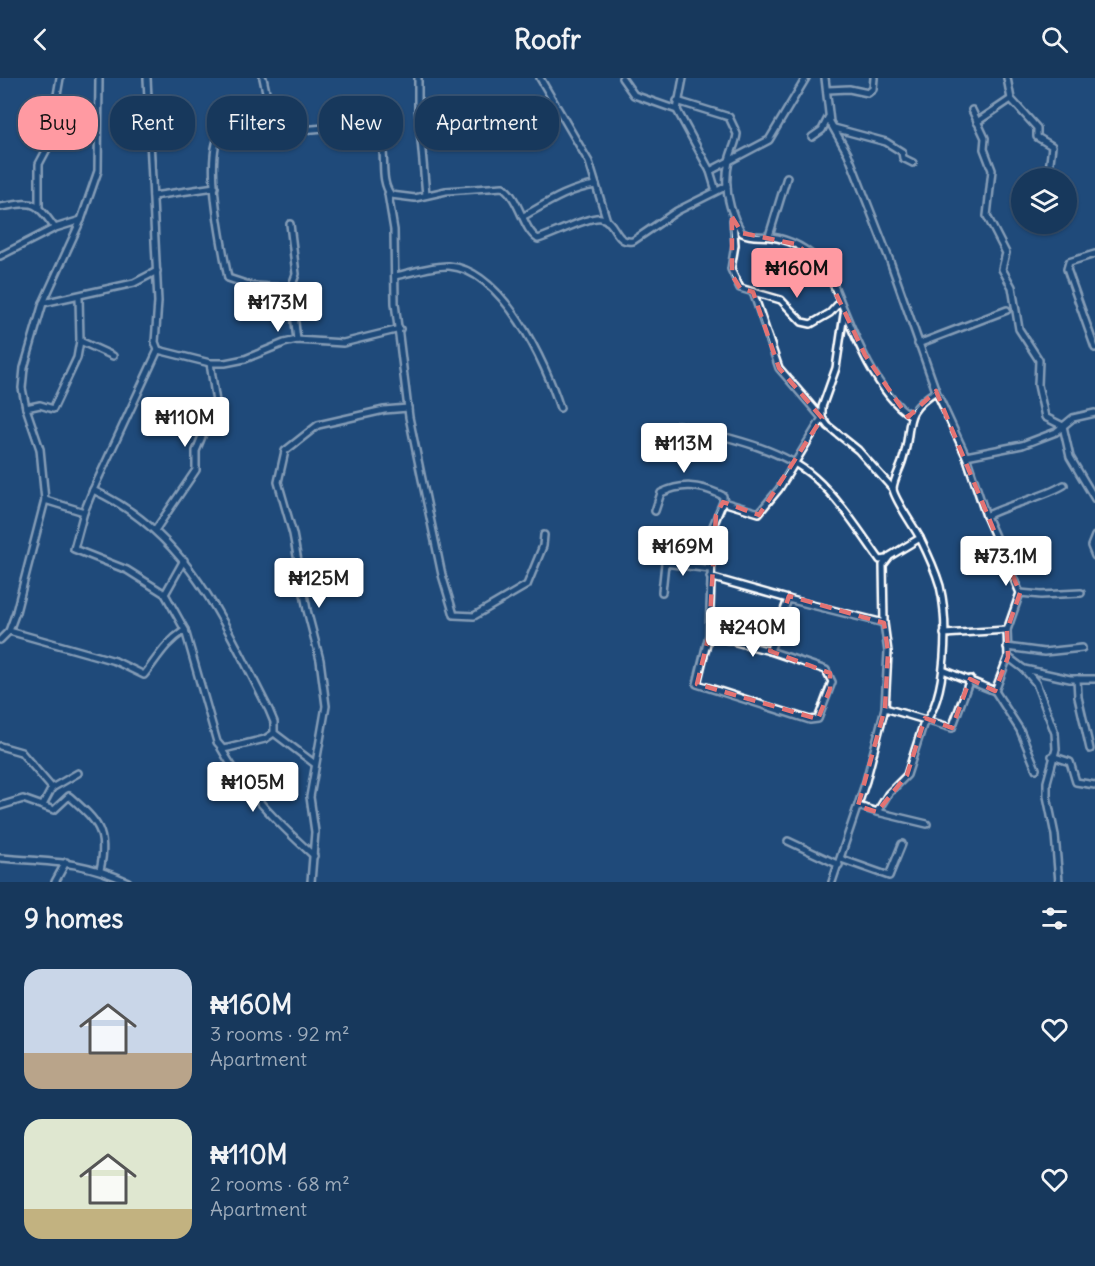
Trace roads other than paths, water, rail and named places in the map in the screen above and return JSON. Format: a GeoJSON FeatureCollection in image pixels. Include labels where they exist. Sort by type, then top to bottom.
{"type":"FeatureCollection","features":[{"type":"Feature","properties":{"kind":"street"},"geometry":{"type":"LineString","coordinates":[[39,206],[39,164],[48,147],[60,78]]}},
{"type":"Feature","properties":{"kind":"street"},"geometry":{"type":"LineString","coordinates":[[0,640],[9,631],[45,500],[40,449],[26,408],[22,388],[24,368],[43,303],[81,220],[98,171],[99,78]]}},
{"type":"Feature","properties":{"kind":"street"},"geometry":{"type":"LineString","coordinates":[[147,78],[157,271],[158,308],[155,342],[158,350],[93,490],[84,512],[74,549],[127,570],[165,594],[185,630],[220,747],[233,769],[267,812],[314,856]]}},
{"type":"Feature","properties":{"kind":"street"},"geometry":{"type":"LineString","coordinates":[[263,78],[267,96]]}},
{"type":"Feature","properties":{"kind":"street"},"geometry":{"type":"LineString","coordinates":[[418,78],[418,107],[426,195]]}},
{"type":"Feature","properties":{"kind":"street"},"geometry":{"type":"LineString","coordinates":[[540,78],[589,162],[607,221],[619,238],[626,242],[633,241],[677,211],[727,186]]}},
{"type":"Feature","properties":{"kind":"street"},"geometry":{"type":"LineString","coordinates":[[622,78],[634,95],[677,110]]}},
{"type":"Feature","properties":{"kind":"street"},"geometry":{"type":"LineString","coordinates":[[683,78],[677,110],[710,171],[716,191]]}},
{"type":"Feature","properties":{"kind":"street"},"geometry":{"type":"LineString","coordinates":[[710,171],[769,140],[806,78]]}},
{"type":"Feature","properties":{"kind":"street"},"geometry":{"type":"LineString","coordinates":[[812,137],[822,130],[828,116],[828,90],[825,78]]}},
{"type":"Feature","properties":{"kind":"street"},"geometry":{"type":"LineString","coordinates":[[828,90],[849,89],[868,93],[873,89],[874,78]]}},
{"type":"Feature","properties":{"kind":"street"},"geometry":{"type":"LineString","coordinates":[[1007,78],[1011,99],[1037,128],[1037,137],[1052,146],[1049,168]]}},
{"type":"Feature","properties":{"kind":"street"},"geometry":{"type":"LineString","coordinates":[[977,122],[1011,99]]}},
{"type":"Feature","properties":{"kind":"street"},"geometry":{"type":"LineString","coordinates":[[677,101],[729,117],[737,134],[729,159],[727,186],[735,245],[731,269],[740,288],[781,300],[802,322],[810,324],[830,313],[840,302]]}},
{"type":"Feature","properties":{"kind":"street"},"geometry":{"type":"LineString","coordinates":[[972,110],[985,138],[984,149],[992,170],[987,216],[1006,253],[1002,269],[1012,287],[1019,329],[1039,360],[1038,386],[1045,417],[1063,426]]}},
{"type":"Feature","properties":{"kind":"street"},"geometry":{"type":"LineString","coordinates":[[828,116],[848,154],[890,261],[936,391],[966,456],[986,516],[1020,593],[1007,630],[1008,657],[995,691]]}},
{"type":"Feature","properties":{"kind":"street"},"geometry":{"type":"LineString","coordinates":[[307,130],[359,125],[376,129],[381,138],[394,230],[395,303],[408,408],[442,575],[454,615],[474,616],[527,585],[543,546],[544,535]]}},
{"type":"Feature","properties":{"kind":"street"},"geometry":{"type":"LineString","coordinates":[[834,128],[893,144],[902,152],[903,158],[913,163]]}},
{"type":"Feature","properties":{"kind":"street"},"geometry":{"type":"LineString","coordinates":[[215,150],[214,187],[228,279],[252,286],[291,288]]}},
{"type":"Feature","properties":{"kind":"street"},"geometry":{"type":"LineString","coordinates":[[769,236],[787,177]]}},
{"type":"Feature","properties":{"kind":"street"},"geometry":{"type":"LineString","coordinates":[[524,216],[555,198],[585,186],[596,185]]}},
{"type":"Feature","properties":{"kind":"street"},"geometry":{"type":"LineString","coordinates":[[153,196],[214,187]]}},
{"type":"Feature","properties":{"kind":"street"},"geometry":{"type":"LineString","coordinates":[[388,192],[398,198],[415,198],[446,191],[502,187],[524,216],[531,234],[538,239],[597,218],[607,221]]}},
{"type":"Feature","properties":{"kind":"street"},"geometry":{"type":"LineString","coordinates":[[0,207],[33,203],[39,206],[55,228]]}},
{"type":"Feature","properties":{"kind":"street"},"geometry":{"type":"LineString","coordinates":[[732,217],[742,233],[769,236],[795,244],[813,255],[828,271],[854,336],[884,388],[910,416]]}},
{"type":"Feature","properties":{"kind":"street"},"geometry":{"type":"LineString","coordinates":[[0,255],[55,228],[81,220]]}},
{"type":"Feature","properties":{"kind":"street"},"geometry":{"type":"LineString","coordinates":[[290,224],[296,274],[291,288],[297,340]]}},
{"type":"Feature","properties":{"kind":"street"},"geometry":{"type":"LineString","coordinates":[[1095,254],[1069,262],[1067,269],[1095,348]]}},
{"type":"Feature","properties":{"kind":"street"},"geometry":{"type":"LineString","coordinates":[[395,276],[448,266],[473,272],[507,305],[526,331],[549,373],[560,408]]}},
{"type":"Feature","properties":{"kind":"street"},"geometry":{"type":"LineString","coordinates":[[43,303],[79,297],[134,283],[157,271]]}},
{"type":"Feature","properties":{"kind":"street"},"geometry":{"type":"LineString","coordinates":[[753,292],[779,368],[828,426],[858,450],[893,489],[932,562],[940,588],[944,634],[943,670],[907,775],[888,794],[877,812]]}},
{"type":"Feature","properties":{"kind":"street"},"geometry":{"type":"LineString","coordinates":[[26,408],[40,405],[53,409],[77,358],[80,341],[79,297]]}},
{"type":"Feature","properties":{"kind":"street"},"geometry":{"type":"LineString","coordinates":[[723,502],[759,513],[779,489],[822,418],[822,407],[836,368],[844,309]]}},
{"type":"Feature","properties":{"kind":"street"},"geometry":{"type":"LineString","coordinates":[[918,344],[1007,310]]}},
{"type":"Feature","properties":{"kind":"street"},"geometry":{"type":"LineString","coordinates":[[158,350],[210,363],[245,358],[297,340],[343,343],[400,329]]}},
{"type":"Feature","properties":{"kind":"street"},"geometry":{"type":"LineString","coordinates":[[80,341],[113,356]]}},
{"type":"Feature","properties":{"kind":"street"},"geometry":{"type":"LineString","coordinates":[[156,530],[196,470],[196,451],[216,402],[210,363]]}},
{"type":"Feature","properties":{"kind":"street"},"geometry":{"type":"LineString","coordinates":[[893,489],[904,457],[910,416],[920,402],[936,391]]}},
{"type":"Feature","properties":{"kind":"street"},"geometry":{"type":"LineString","coordinates":[[311,882],[315,832],[310,797],[326,706],[324,679],[307,610],[293,534],[278,482],[285,452],[318,425],[384,410],[408,408]]}},
{"type":"Feature","properties":{"kind":"street"},"geometry":{"type":"LineString","coordinates":[[966,456],[1022,445],[1056,432],[1074,418],[1095,413]]}},
{"type":"Feature","properties":{"kind":"street"},"geometry":{"type":"LineString","coordinates":[[678,425],[744,442],[794,464],[814,477],[856,526],[880,560],[887,559]]}},
{"type":"Feature","properties":{"kind":"street"},"geometry":{"type":"LineString","coordinates":[[1063,426],[1070,457],[1095,499]]}},
{"type":"Feature","properties":{"kind":"street"},"geometry":{"type":"LineString","coordinates":[[655,511],[661,493],[675,486],[689,485],[723,496],[723,502],[713,525],[708,635],[697,684],[810,720],[818,719],[830,689],[830,673],[770,651],[708,635]]}},
{"type":"Feature","properties":{"kind":"street"},"geometry":{"type":"LineString","coordinates":[[986,516],[1004,506],[1053,492],[1064,485]]}},
{"type":"Feature","properties":{"kind":"street"},"geometry":{"type":"LineString","coordinates":[[93,490],[140,517],[156,530],[184,560],[224,622],[269,710],[274,722],[274,733]]}},
{"type":"Feature","properties":{"kind":"street"},"geometry":{"type":"LineString","coordinates":[[45,500],[84,512]]}},
{"type":"Feature","properties":{"kind":"street"},"geometry":{"type":"LineString","coordinates":[[1095,536],[1092,546],[1095,556]]}},
{"type":"Feature","properties":{"kind":"street"},"geometry":{"type":"LineString","coordinates":[[832,882],[858,806],[885,708],[888,652],[884,623],[883,564],[920,538]]}},
{"type":"Feature","properties":{"kind":"street"},"geometry":{"type":"LineString","coordinates":[[165,594],[184,560]]}},
{"type":"Feature","properties":{"kind":"street"},"geometry":{"type":"LineString","coordinates":[[662,592],[665,563],[710,570]]}},
{"type":"Feature","properties":{"kind":"street"},"geometry":{"type":"LineString","coordinates":[[710,577],[884,623]]}},
{"type":"Feature","properties":{"kind":"street"},"geometry":{"type":"LineString","coordinates":[[1020,593],[1041,595],[1081,593]]}},
{"type":"Feature","properties":{"kind":"street"},"geometry":{"type":"LineString","coordinates":[[770,651],[788,599]]}},
{"type":"Feature","properties":{"kind":"street"},"geometry":{"type":"LineString","coordinates":[[9,631],[115,661],[144,675],[160,655],[166,642],[185,630]]}},
{"type":"Feature","properties":{"kind":"street"},"geometry":{"type":"LineString","coordinates":[[944,634],[1007,630]]}},
{"type":"Feature","properties":{"kind":"street"},"geometry":{"type":"LineString","coordinates":[[1007,647],[1044,652],[1082,648]]}},
{"type":"Feature","properties":{"kind":"street"},"geometry":{"type":"LineString","coordinates":[[1008,657],[1024,669],[1036,683],[1053,724],[1056,742],[1047,796],[1061,882]]}},
{"type":"Feature","properties":{"kind":"street"},"geometry":{"type":"LineString","coordinates":[[1024,669],[1077,679],[1095,679]]}},
{"type":"Feature","properties":{"kind":"street"},"geometry":{"type":"LineString","coordinates":[[943,670],[995,691],[1020,730],[1036,769]]}},
{"type":"Feature","properties":{"kind":"street"},"geometry":{"type":"LineString","coordinates":[[885,708],[952,728],[970,679]]}},
{"type":"Feature","properties":{"kind":"street"},"geometry":{"type":"LineString","coordinates":[[1077,679],[1078,697],[1090,749]]}},
{"type":"Feature","properties":{"kind":"street"},"geometry":{"type":"LineString","coordinates":[[274,733],[315,764]]}},
{"type":"Feature","properties":{"kind":"street"},"geometry":{"type":"LineString","coordinates":[[220,747],[228,748],[265,739],[274,733]]}},
{"type":"Feature","properties":{"kind":"street"},"geometry":{"type":"LineString","coordinates":[[0,746],[21,752],[52,788]]}},
{"type":"Feature","properties":{"kind":"street"},"geometry":{"type":"LineString","coordinates":[[1052,756],[1070,762],[1076,782],[1095,785]]}},
{"type":"Feature","properties":{"kind":"street"},"geometry":{"type":"LineString","coordinates":[[43,805],[52,788],[78,774]]}},
{"type":"Feature","properties":{"kind":"street"},"geometry":{"type":"LineString","coordinates":[[0,806],[23,799],[54,810],[69,796],[97,822],[103,841],[100,870]]}},
{"type":"Feature","properties":{"kind":"street"},"geometry":{"type":"LineString","coordinates":[[858,806],[927,824]]}},
{"type":"Feature","properties":{"kind":"street"},"geometry":{"type":"LineString","coordinates":[[788,841],[840,862],[889,876],[902,844]]}},
{"type":"Feature","properties":{"kind":"street"},"geometry":{"type":"LineString","coordinates":[[0,858],[66,862],[100,870],[128,882]]}},
{"type":"Feature","properties":{"kind":"street"},"geometry":{"type":"LineString","coordinates":[[55,882],[66,862]]}}]}
